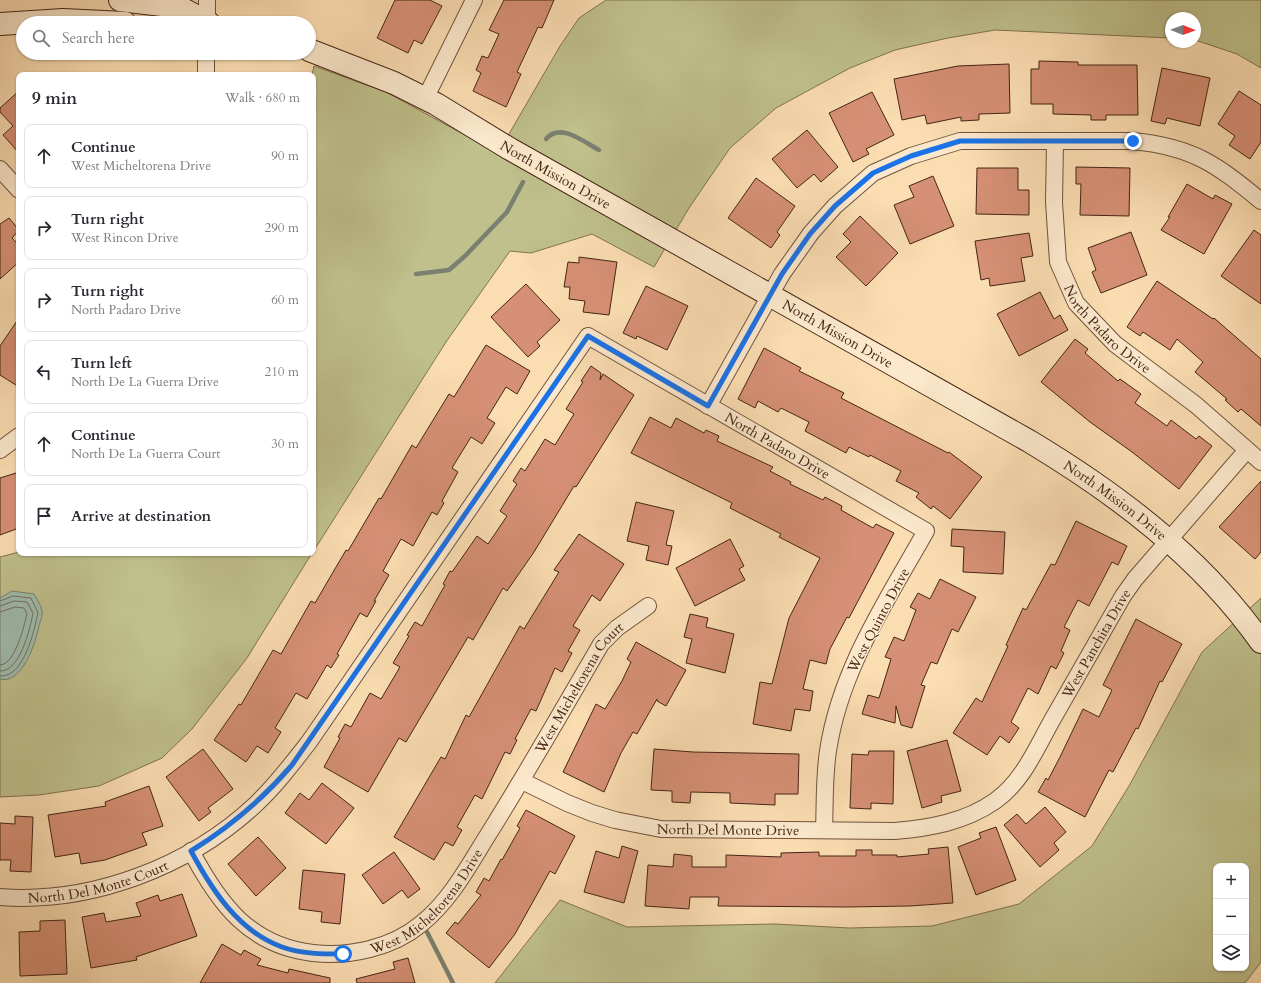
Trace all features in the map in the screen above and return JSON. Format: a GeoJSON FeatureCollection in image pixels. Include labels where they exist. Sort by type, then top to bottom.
{"type":"FeatureCollection","features":[{"type":"Feature","properties":{"kind":"street"},"geometry":{"type":"LineString","coordinates":[[120,0],[179,8],[193,16]]}},
{"type":"Feature","properties":{"kind":"street"},"geometry":{"type":"LineString","coordinates":[[206,16],[207,0]]}},
{"type":"Feature","properties":{"kind":"street"},"geometry":{"type":"LineString","coordinates":[[425,98],[474,0]]}},
{"type":"Feature","properties":{"kind":"street"},"geometry":{"type":"LineString","coordinates":[[0,24],[16,23]]}},
{"type":"Feature","properties":{"kind":"street","name":"North Mission Drive"},"geometry":{"type":"LineString","coordinates":[[316,53],[394,83],[425,98],[1029,441],[1080,472],[1119,499],[1168,539],[1229,600],[1261,642]]}},
{"type":"Feature","properties":{"kind":"street"},"geometry":{"type":"LineString","coordinates":[[206,60],[206,72]]}},
{"type":"Feature","properties":{"kind":"street"},"geometry":{"type":"LineString","coordinates":[[708,406],[782,274],[810,234],[835,206],[873,173],[911,156],[960,141],[1133,141],[1170,146],[1188,151],[1207,161],[1228,175],[1261,201]]}},
{"type":"Feature","properties":{"kind":"street","name":"North Padaro Drive"},"geometry":{"type":"LineString","coordinates":[[1055,142],[1054,202],[1058,262],[1076,303],[1115,344],[1196,405],[1261,462]]}},
{"type":"Feature","properties":{"kind":"street"},"geometry":{"type":"LineString","coordinates":[[0,169],[16,187]]}},
{"type":"Feature","properties":{"kind":"street","name":"North Padaro Drive"},"geometry":{"type":"LineString","coordinates":[[588,336],[926,531]]}},
{"type":"Feature","properties":{"kind":"street","name":"North Del Monte Court"},"geometry":{"type":"LineString","coordinates":[[0,897],[52,896],[106,887],[128,880],[191,851],[220,833],[249,810],[273,787],[292,765],[588,336]]}},
{"type":"Feature","properties":{"kind":"street"},"geometry":{"type":"LineString","coordinates":[[0,450],[16,438]]}},
{"type":"Feature","properties":{"kind":"street","name":"West Panchita Drive"},"geometry":{"type":"LineString","coordinates":[[943,824],[973,815],[996,800],[1010,787],[1034,755],[1124,596],[1168,539],[1247,450]]}},
{"type":"Feature","properties":{"kind":"street","name":"West Quinto Drive"},"geometry":{"type":"LineString","coordinates":[[824,830],[827,753],[842,692],[862,644],[926,531]]}},
{"type":"Feature","properties":{"kind":"street","name":"West Micheltorena Court"},"geometry":{"type":"LineString","coordinates":[[522,781],[601,644],[617,628],[648,606]]}},
{"type":"Feature","properties":{"kind":"street","name":"West Micheltorena Drive"},"geometry":{"type":"LineString","coordinates":[[191,851],[205,877],[219,898],[247,926],[262,938],[283,947],[302,952],[343,954],[365,950],[401,937],[421,924],[438,908],[455,888],[522,781]]}},
{"type":"Feature","properties":{"kind":"street","name":"North Del Monte Drive"},"geometry":{"type":"LineString","coordinates":[[522,781],[567,803],[592,813],[661,829],[895,831],[921,829],[943,824]]}},
{"type":"Feature","properties":{"kind":"green space"},"geometry":{"type":"Polygon","coordinates":[[[606,0],[1261,0],[1261,68],[1237,54],[1201,42],[1201,12],[1165,12],[1165,38],[995,30],[948,38],[895,50],[850,68],[776,108],[730,148],[689,208],[654,267],[592,234],[531,253],[510,251],[446,342],[316,547],[316,72],[313,72],[314,66],[386,92],[498,153],[560,46],[579,18],[606,0]]]}},
{"type":"Feature","properties":{"kind":"green space"},"geometry":{"type":"Polygon","coordinates":[[[16,553],[16,556],[310,556],[247,658],[192,729],[162,758],[99,786],[39,795],[0,797],[0,557],[16,553]]]}},
{"type":"Feature","properties":{"kind":"green space"},"geometry":{"type":"Polygon","coordinates":[[[1261,598],[1261,962],[1245,983],[495,983],[560,900],[627,927],[775,924],[849,928],[932,926],[1019,904],[1092,846],[1129,786],[1202,652],[1261,598]]]}},
{"type":"Feature","properties":{"kind":"water"},"geometry":{"type":"Polygon","coordinates":[[[12,591],[34,594],[41,607],[42,614],[35,642],[27,661],[15,676],[8,679],[0,679],[0,598],[12,591]]]}},
{"type":"Feature","properties":{"kind":"building"},"geometry":{"type":"Polygon","coordinates":[[[395,0],[430,0],[442,6],[422,44],[414,40],[408,53],[377,38],[395,0]]]}},
{"type":"Feature","properties":{"kind":"building"},"geometry":{"type":"Polygon","coordinates":[[[504,0],[554,0],[542,28],[538,27],[517,72],[521,74],[506,107],[473,91],[481,73],[476,70],[482,56],[488,58],[499,34],[489,30],[504,0]]]}},
{"type":"Feature","properties":{"kind":"building"},"geometry":{"type":"Polygon","coordinates":[[[1039,61],[1078,62],[1078,65],[1137,65],[1138,115],[1106,115],[1106,120],[1091,120],[1091,115],[1053,114],[1053,104],[1031,104],[1031,69],[1039,69],[1039,61]]]}},
{"type":"Feature","properties":{"kind":"building"},"geometry":{"type":"Polygon","coordinates":[[[1009,64],[1010,113],[979,114],[979,120],[961,121],[961,117],[927,124],[925,115],[902,120],[894,79],[958,66],[1009,64]]]}},
{"type":"Feature","properties":{"kind":"building"},"geometry":{"type":"Polygon","coordinates":[[[1162,68],[1210,78],[1200,126],[1167,118],[1165,124],[1151,121],[1162,68]]]}},
{"type":"Feature","properties":{"kind":"building"},"geometry":{"type":"Polygon","coordinates":[[[1239,91],[1261,105],[1261,142],[1250,159],[1229,145],[1235,136],[1218,124],[1239,91]]]}},
{"type":"Feature","properties":{"kind":"building"},"geometry":{"type":"Polygon","coordinates":[[[872,92],[894,135],[866,149],[869,154],[853,162],[829,113],[872,92]]]}},
{"type":"Feature","properties":{"kind":"building"},"geometry":{"type":"Polygon","coordinates":[[[16,94],[16,150],[3,135],[13,126],[0,112],[0,108],[16,94]]]}},
{"type":"Feature","properties":{"kind":"building"},"geometry":{"type":"Polygon","coordinates":[[[807,130],[838,167],[821,182],[814,174],[797,188],[772,159],[807,130]]]}},
{"type":"Feature","properties":{"kind":"building"},"geometry":{"type":"Polygon","coordinates":[[[1076,167],[1130,168],[1129,216],[1080,215],[1081,184],[1076,184],[1076,167]]]}},
{"type":"Feature","properties":{"kind":"building"},"geometry":{"type":"Polygon","coordinates":[[[977,168],[1018,168],[1018,190],[1029,190],[1029,215],[976,214],[977,168]]]}},
{"type":"Feature","properties":{"kind":"building"},"geometry":{"type":"Polygon","coordinates":[[[933,176],[954,226],[910,244],[894,205],[914,197],[909,186],[933,176]]]}},
{"type":"Feature","properties":{"kind":"building"},"geometry":{"type":"Polygon","coordinates":[[[756,178],[795,206],[777,232],[780,235],[771,248],[728,218],[756,178]]]}},
{"type":"Feature","properties":{"kind":"building"},"geometry":{"type":"Polygon","coordinates":[[[1187,184],[1213,199],[1215,195],[1232,204],[1204,254],[1161,230],[1170,217],[1168,217],[1187,184]]]}},
{"type":"Feature","properties":{"kind":"building"},"geometry":{"type":"Polygon","coordinates":[[[860,216],[898,253],[866,286],[836,257],[851,242],[843,234],[860,216]]]}},
{"type":"Feature","properties":{"kind":"building"},"geometry":{"type":"Polygon","coordinates":[[[9,218],[16,226],[16,233],[12,238],[16,242],[16,265],[0,279],[0,224],[9,218]]]}},
{"type":"Feature","properties":{"kind":"building"},"geometry":{"type":"Polygon","coordinates":[[[1254,230],[1261,235],[1261,304],[1221,276],[1254,230]]]}},
{"type":"Feature","properties":{"kind":"building"},"geometry":{"type":"Polygon","coordinates":[[[1131,232],[1147,275],[1101,293],[1092,272],[1096,270],[1088,248],[1131,232]]]}},
{"type":"Feature","properties":{"kind":"building"},"geometry":{"type":"Polygon","coordinates":[[[1029,233],[1033,256],[1021,258],[1025,281],[990,286],[989,278],[981,280],[975,241],[1029,233]]]}},
{"type":"Feature","properties":{"kind":"building"},"geometry":{"type":"Polygon","coordinates":[[[579,257],[617,262],[609,315],[583,312],[585,301],[569,299],[570,287],[564,287],[568,262],[579,263],[579,257]]]}},
{"type":"Feature","properties":{"kind":"building"},"geometry":{"type":"Polygon","coordinates":[[[1157,281],[1213,319],[1214,318],[1261,359],[1261,426],[1241,409],[1238,412],[1225,400],[1227,399],[1195,372],[1203,362],[1177,339],[1170,350],[1143,332],[1140,336],[1127,327],[1157,281]]]}},
{"type":"Feature","properties":{"kind":"building"},"geometry":{"type":"Polygon","coordinates":[[[526,284],[560,320],[537,342],[540,346],[528,357],[491,317],[526,284]]]}},
{"type":"Feature","properties":{"kind":"building"},"geometry":{"type":"Polygon","coordinates":[[[646,286],[688,306],[667,350],[637,336],[636,339],[623,333],[646,286]]]}},
{"type":"Feature","properties":{"kind":"building"},"geometry":{"type":"Polygon","coordinates":[[[1040,292],[1054,319],[1060,315],[1068,330],[1019,356],[997,314],[1040,292]]]}},
{"type":"Feature","properties":{"kind":"building"},"geometry":{"type":"Polygon","coordinates":[[[16,322],[16,385],[0,375],[0,346],[16,322]]]}},
{"type":"Feature","properties":{"kind":"building"},"geometry":{"type":"Polygon","coordinates":[[[1075,339],[1088,349],[1085,353],[1118,381],[1120,379],[1141,394],[1135,403],[1167,426],[1171,420],[1196,439],[1199,436],[1212,446],[1179,489],[1132,452],[1090,422],[1041,382],[1075,339]]]}},
{"type":"Feature","properties":{"kind":"building"},"geometry":{"type":"Polygon","coordinates":[[[486,345],[530,371],[517,394],[506,387],[487,418],[495,423],[482,444],[471,437],[452,468],[458,472],[442,501],[444,503],[437,515],[432,512],[413,546],[401,539],[383,571],[389,575],[374,601],[376,601],[367,617],[360,613],[337,654],[339,655],[331,668],[327,665],[307,699],[296,693],[275,728],[281,732],[268,753],[257,746],[246,762],[214,740],[239,704],[241,705],[273,650],[281,654],[311,601],[315,603],[379,498],[381,499],[412,445],[416,448],[449,394],[454,397],[486,345]]]}},
{"type":"Feature","properties":{"kind":"building"},"geometry":{"type":"Polygon","coordinates":[[[764,348],[801,368],[799,371],[844,393],[841,398],[948,453],[949,452],[982,477],[950,519],[933,506],[931,509],[916,497],[919,493],[896,481],[901,471],[870,455],[869,457],[849,447],[846,453],[805,431],[809,422],[781,408],[778,412],[758,401],[755,408],[738,399],[764,348]]]}},
{"type":"Feature","properties":{"kind":"building"},"geometry":{"type":"Polygon","coordinates":[[[591,366],[601,373],[600,380],[603,374],[634,395],[576,487],[574,486],[534,552],[507,591],[503,588],[473,640],[468,637],[406,742],[399,738],[368,792],[324,767],[340,738],[338,737],[345,724],[351,727],[370,693],[381,699],[400,667],[393,663],[409,636],[407,635],[415,622],[422,626],[445,585],[443,584],[450,571],[452,572],[477,536],[488,544],[507,516],[500,511],[517,484],[513,481],[521,468],[525,471],[545,439],[555,445],[574,414],[566,409],[591,366]]]}},
{"type":"Feature","properties":{"kind":"building"},"geometry":{"type":"Polygon","coordinates":[[[650,417],[671,428],[676,418],[704,433],[706,430],[719,436],[717,441],[773,467],[770,471],[791,482],[790,484],[823,500],[825,497],[842,506],[841,510],[873,528],[876,524],[894,533],[849,618],[847,617],[830,649],[826,664],[810,660],[803,689],[813,691],[810,711],[795,709],[791,731],[753,724],[760,682],[772,684],[789,618],[820,558],[779,537],[781,534],[730,508],[732,503],[631,453],[650,417]]]}},
{"type":"Feature","properties":{"kind":"building"},"geometry":{"type":"Polygon","coordinates":[[[16,473],[16,529],[0,535],[0,478],[16,473]]]}},
{"type":"Feature","properties":{"kind":"building"},"geometry":{"type":"Polygon","coordinates":[[[1261,481],[1261,552],[1255,559],[1219,527],[1261,481]]]}},
{"type":"Feature","properties":{"kind":"building"},"geometry":{"type":"Polygon","coordinates":[[[636,502],[674,511],[666,545],[672,546],[668,565],[646,560],[649,546],[627,541],[636,502]]]}},
{"type":"Feature","properties":{"kind":"building"},"geometry":{"type":"Polygon","coordinates":[[[1076,521],[1127,546],[1118,565],[1112,562],[1089,606],[1078,600],[1064,627],[1070,630],[1061,651],[1064,653],[1056,669],[1051,666],[1038,694],[1028,688],[1011,722],[1019,728],[1009,743],[1000,736],[987,755],[953,733],[976,698],[982,702],[1008,646],[1006,645],[1023,608],[1026,610],[1051,564],[1055,565],[1076,521]]]}},
{"type":"Feature","properties":{"kind":"building"},"geometry":{"type":"Polygon","coordinates":[[[952,529],[1005,532],[1003,574],[963,572],[964,547],[951,546],[952,529]]]}},
{"type":"Feature","properties":{"kind":"building"},"geometry":{"type":"Polygon","coordinates":[[[579,534],[624,564],[600,601],[592,595],[573,626],[580,630],[568,651],[572,653],[562,672],[555,668],[536,711],[531,709],[515,739],[517,740],[510,754],[505,752],[482,799],[475,795],[457,827],[462,830],[453,846],[445,842],[434,860],[394,837],[441,757],[445,759],[466,715],[469,717],[520,626],[524,629],[559,572],[554,570],[579,534]]]}},
{"type":"Feature","properties":{"kind":"building"},"geometry":{"type":"Polygon","coordinates":[[[730,539],[744,566],[739,569],[745,580],[695,606],[676,568],[730,539]]]}},
{"type":"Feature","properties":{"kind":"building"},"geometry":{"type":"Polygon","coordinates":[[[940,579],[976,597],[958,632],[952,629],[937,664],[931,662],[921,685],[925,686],[912,728],[901,725],[896,706],[895,723],[862,714],[868,695],[879,698],[891,659],[885,657],[894,637],[904,641],[916,610],[910,607],[918,593],[930,599],[940,579]]]}},
{"type":"Feature","properties":{"kind":"building"},"geometry":{"type":"Polygon","coordinates":[[[690,614],[708,618],[706,627],[734,634],[725,673],[686,663],[692,639],[684,637],[690,614]]]}},
{"type":"Feature","properties":{"kind":"building"},"geometry":{"type":"Polygon","coordinates":[[[1136,619],[1182,644],[1162,682],[1160,681],[1138,729],[1136,728],[1113,772],[1109,770],[1085,817],[1038,792],[1046,778],[1048,780],[1083,709],[1099,717],[1112,690],[1103,685],[1136,619]]]}},
{"type":"Feature","properties":{"kind":"building"},"geometry":{"type":"Polygon","coordinates":[[[636,642],[686,670],[666,706],[657,701],[657,699],[637,734],[633,732],[621,753],[604,792],[563,772],[596,704],[605,709],[622,681],[631,662],[627,659],[636,642]]]}},
{"type":"Feature","properties":{"kind":"building"},"geometry":{"type":"Polygon","coordinates":[[[947,740],[961,791],[941,796],[942,802],[922,808],[907,751],[947,740]]]}},
{"type":"Feature","properties":{"kind":"building"},"geometry":{"type":"Polygon","coordinates":[[[203,749],[233,789],[208,808],[211,812],[199,821],[166,777],[203,749]]]}},
{"type":"Feature","properties":{"kind":"building"},"geometry":{"type":"Polygon","coordinates":[[[654,749],[693,752],[799,754],[798,794],[775,794],[775,805],[730,803],[730,793],[691,792],[690,803],[672,802],[672,791],[651,790],[654,749]]]}},
{"type":"Feature","properties":{"kind":"building"},"geometry":{"type":"Polygon","coordinates":[[[869,751],[894,751],[893,804],[871,803],[871,809],[850,808],[852,754],[868,755],[869,751]]]}},
{"type":"Feature","properties":{"kind":"building"},"geometry":{"type":"Polygon","coordinates":[[[322,783],[354,808],[326,844],[285,813],[300,793],[309,800],[322,783]]]}},
{"type":"Feature","properties":{"kind":"building"},"geometry":{"type":"Polygon","coordinates":[[[149,786],[163,826],[142,833],[147,845],[105,860],[81,864],[79,853],[55,857],[48,815],[106,806],[105,802],[149,786]]]}},
{"type":"Feature","properties":{"kind":"building"},"geometry":{"type":"Polygon","coordinates":[[[1045,807],[1066,832],[1054,843],[1059,850],[1040,867],[1004,825],[1017,814],[1026,824],[1045,807]]]}},
{"type":"Feature","properties":{"kind":"building"},"geometry":{"type":"Polygon","coordinates":[[[526,810],[575,836],[555,874],[550,871],[515,934],[489,968],[446,933],[455,922],[458,924],[481,895],[476,892],[484,878],[489,881],[501,859],[502,860],[520,828],[517,826],[526,810]]]}},
{"type":"Feature","properties":{"kind":"building"},"geometry":{"type":"Polygon","coordinates":[[[15,816],[33,817],[31,872],[10,871],[11,860],[0,860],[0,823],[15,824],[15,816]]]}},
{"type":"Feature","properties":{"kind":"building"},"geometry":{"type":"Polygon","coordinates":[[[996,827],[1016,880],[976,895],[958,847],[981,838],[979,833],[996,827]]]}},
{"type":"Feature","properties":{"kind":"building"},"geometry":{"type":"Polygon","coordinates":[[[258,837],[286,868],[256,896],[228,864],[258,837]]]}},
{"type":"Feature","properties":{"kind":"building"},"geometry":{"type":"Polygon","coordinates":[[[622,846],[638,851],[624,903],[584,892],[596,851],[619,858],[622,846]]]}},
{"type":"Feature","properties":{"kind":"building"},"geometry":{"type":"Polygon","coordinates":[[[948,847],[953,903],[910,906],[846,907],[718,906],[719,897],[690,897],[689,909],[645,906],[648,865],[673,867],[674,854],[692,856],[692,867],[726,867],[726,855],[781,857],[781,853],[819,852],[819,856],[856,856],[856,850],[872,850],[872,855],[897,855],[897,857],[929,854],[928,849],[948,847]]]}},
{"type":"Feature","properties":{"kind":"building"},"geometry":{"type":"Polygon","coordinates":[[[394,852],[420,889],[408,898],[402,890],[383,904],[362,875],[394,852]]]}},
{"type":"Feature","properties":{"kind":"building"},"geometry":{"type":"Polygon","coordinates":[[[303,870],[345,874],[340,924],[321,922],[322,912],[299,909],[303,870]]]}},
{"type":"Feature","properties":{"kind":"building"},"geometry":{"type":"Polygon","coordinates":[[[182,894],[197,936],[136,957],[137,960],[91,968],[82,917],[104,913],[106,922],[141,916],[136,903],[158,895],[160,901],[182,894]]]}},
{"type":"Feature","properties":{"kind":"building"},"geometry":{"type":"Polygon","coordinates":[[[65,920],[67,974],[20,976],[19,932],[40,931],[40,921],[65,920]]]}},
{"type":"Feature","properties":{"kind":"building"},"geometry":{"type":"Polygon","coordinates":[[[222,944],[241,955],[244,950],[261,959],[257,965],[288,973],[289,969],[330,978],[330,983],[200,983],[222,944]]]}},
{"type":"Feature","properties":{"kind":"building"},"geometry":{"type":"Polygon","coordinates":[[[408,958],[415,983],[357,983],[356,979],[395,969],[393,962],[408,958]]]}},
{"type":"Feature","properties":{"kind":"waterway"},"geometry":{"type":"LineString","coordinates":[[546,139],[552,134],[558,132],[565,133],[572,135],[599,150]]}},
{"type":"Feature","properties":{"kind":"waterway"},"geometry":{"type":"LineString","coordinates":[[416,274],[449,270],[465,256],[507,212],[523,182]]}},
{"type":"Feature","properties":{"kind":"waterway"},"geometry":{"type":"LineString","coordinates":[[427,932],[453,983]]}},
{"type":"Feature","properties":{"kind":"route"},"geometry":{"type":"LineString","coordinates":[[343,954],[302,952],[283,947],[262,938],[247,926],[219,898],[205,877],[191,851],[220,833],[255,805],[292,765],[588,336],[708,406],[782,274],[810,234],[835,206],[873,173],[911,156],[960,141],[1133,141]]}}]}
